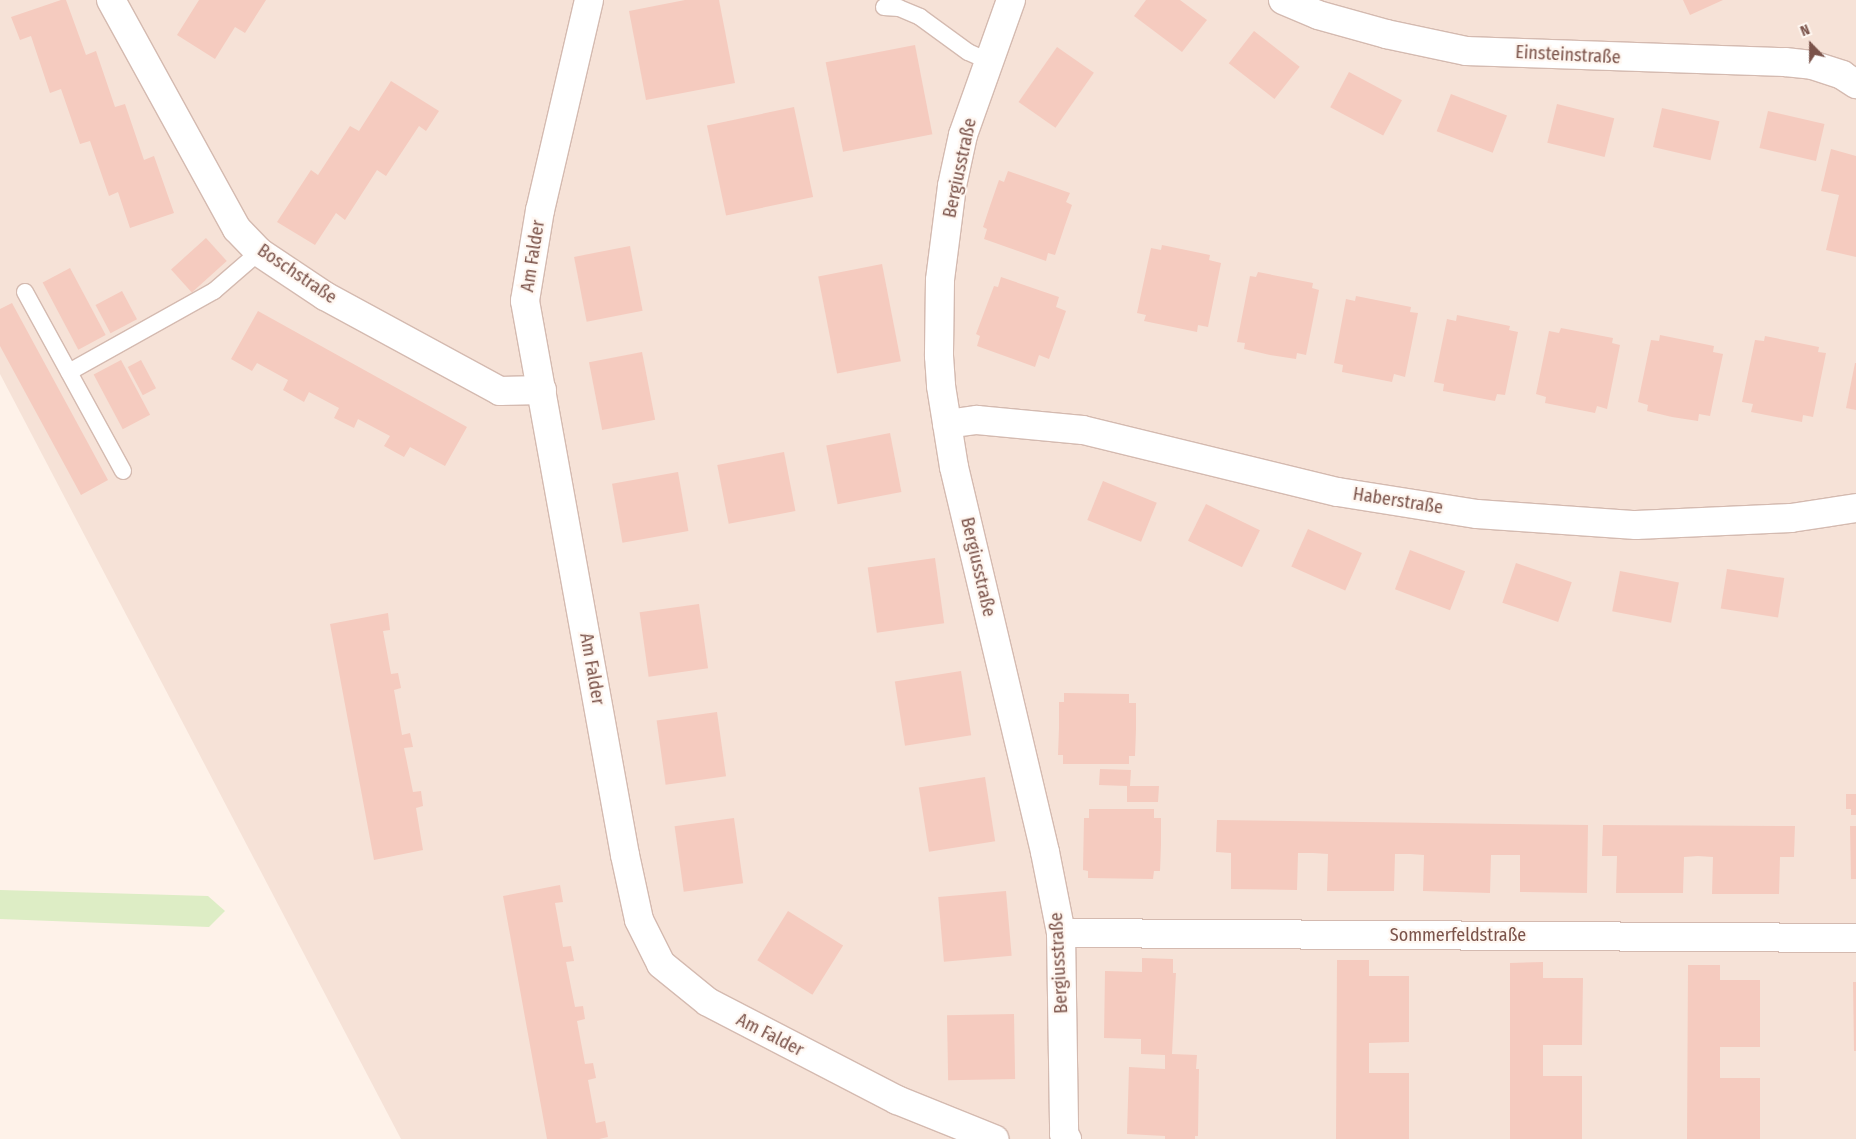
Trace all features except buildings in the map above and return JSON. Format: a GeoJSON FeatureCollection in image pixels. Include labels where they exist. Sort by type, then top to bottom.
{"type":"FeatureCollection","features":[{"type":"Feature","properties":{"kind":"street","name":"Boschstraße"},"geometry":{"type":"LineString","coordinates":[[111,0],[238,229],[259,252],[325,296],[500,391],[542,390]]}},
{"type":"Feature","properties":{"kind":"street","name":"Am Falder"},"geometry":{"type":"LineString","coordinates":[[589,0],[540,210],[525,301],[624,855],[639,920],[661,964],[708,1002],[896,1100],[994,1139]]}},
{"type":"Feature","properties":{"kind":"street","name":"Bergiusstraße"},"geometry":{"type":"LineString","coordinates":[[1011,0],[964,134],[952,186],[940,280],[939,356],[946,424],[954,467],[1045,852],[1061,933],[1064,1134],[1066,1139]]}},
{"type":"Feature","properties":{"kind":"street","name":"Einsteinstraße"},"geometry":{"type":"LineString","coordinates":[[1283,0],[1327,18],[1386,34],[1466,51],[1785,62],[1812,65],[1842,75],[1856,84]]}},
{"type":"Feature","properties":{"kind":"street","name":"Haberstraße"},"geometry":{"type":"LineString","coordinates":[[946,424],[977,420],[1083,430],[1338,492],[1477,514],[1636,525],[1790,518],[1856,508]]}},
{"type":"Feature","properties":{"kind":"street","name":"Sommerfeldstraße"},"geometry":{"type":"LineString","coordinates":[[1061,933],[1856,938]]}},
{"type":"Feature","properties":{"kind":"lane"},"geometry":{"type":"LineString","coordinates":[[884,7],[899,8],[920,17],[968,52],[990,62]]}},
{"type":"Feature","properties":{"kind":"lane"},"geometry":{"type":"LineString","coordinates":[[69,372],[214,292],[259,252]]}},
{"type":"Feature","properties":{"kind":"lane"},"geometry":{"type":"LineString","coordinates":[[25,292],[123,471]]}},
{"type":"Feature","properties":{"kind":"shaded area"},"geometry":{"type":"Polygon","coordinates":[[[0,0],[1856,0],[1856,1139],[401,1139],[0,374],[0,0]]]}},
{"type":"Feature","properties":{"kind":"green space"},"geometry":{"type":"Polygon","coordinates":[[[0,890],[208,896],[225,911],[209,927],[0,919],[0,890]]]}}]}
